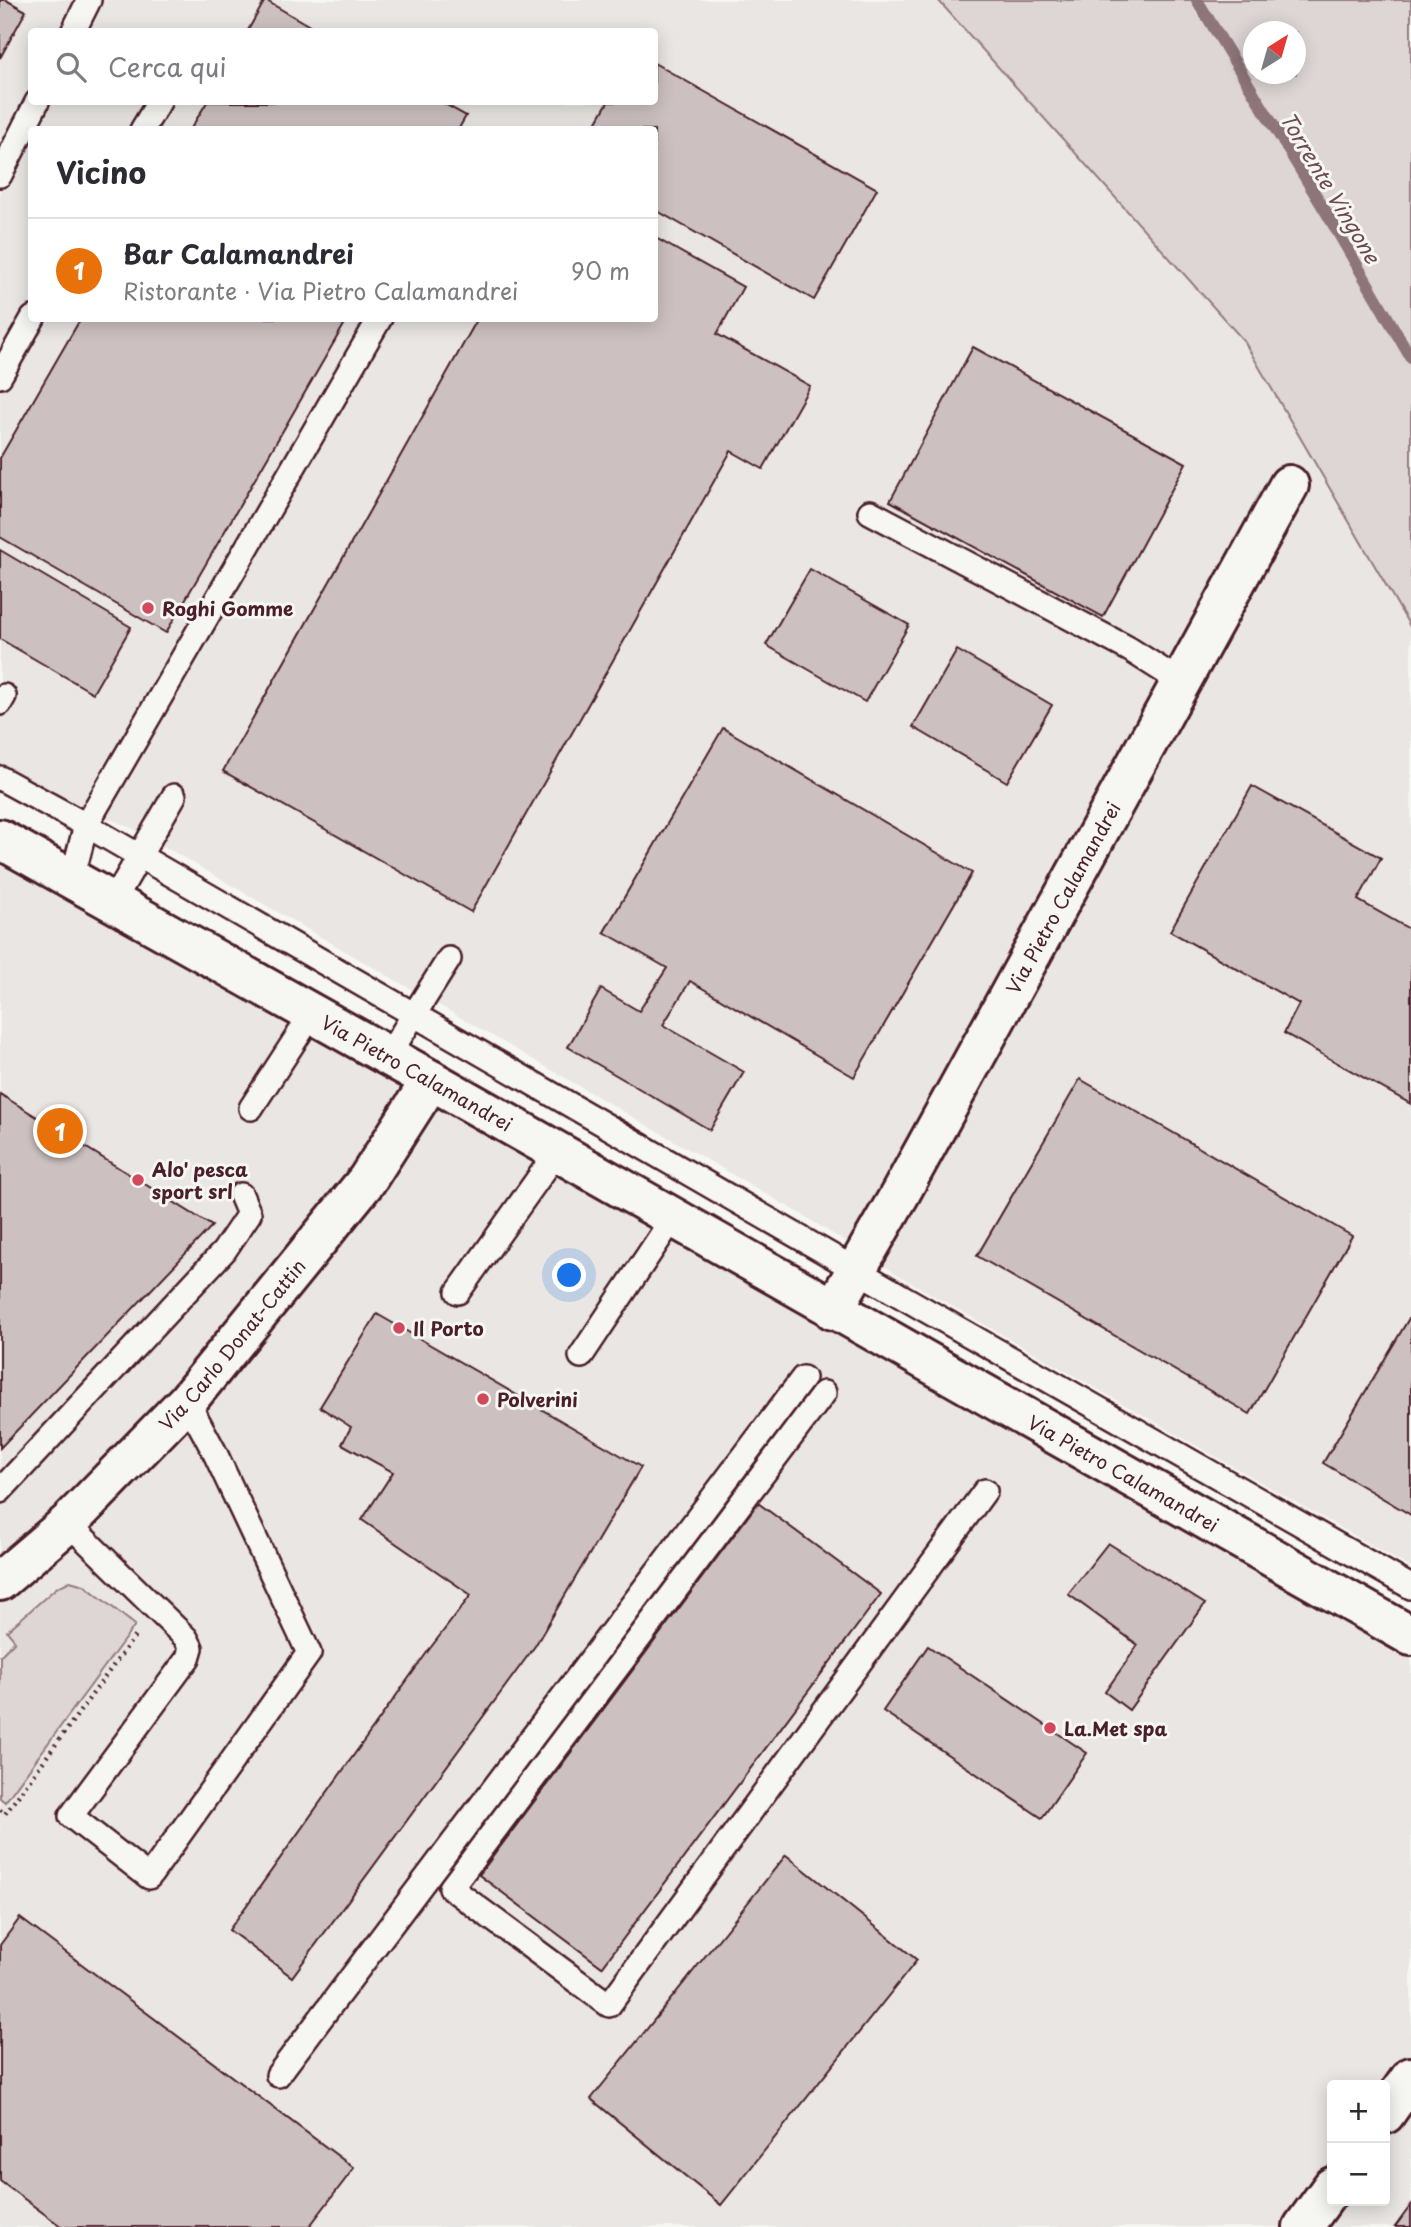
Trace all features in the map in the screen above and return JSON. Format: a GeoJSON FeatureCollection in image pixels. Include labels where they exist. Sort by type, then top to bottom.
{"type":"FeatureCollection","features":[{"type":"Feature","properties":{"kind":"street","name":"Via Pietro Calamandrei"},"geometry":{"type":"LineString","coordinates":[[833,1310],[1289,485]]}},
{"type":"Feature","properties":{"kind":"street","name":"Via Pietro Calamandrei"},"geometry":{"type":"LineString","coordinates":[[0,839],[431,1080],[1411,1636]]}},
{"type":"Feature","properties":{"kind":"street","name":"Via Carlo Donat-Cattin"},"geometry":{"type":"LineString","coordinates":[[0,1581],[68,1523],[187,1401],[367,1180],[431,1080]]}},
{"type":"Feature","properties":{"kind":"street"},"geometry":{"type":"LineString","coordinates":[[1390,2106],[1411,2077]]}},
{"type":"Feature","properties":{"kind":"street"},"geometry":{"type":"LineString","coordinates":[[1303,2227],[1327,2194]]}},
{"type":"Feature","properties":{"kind":"lane"},"geometry":{"type":"LineString","coordinates":[[75,28],[89,0]]}},
{"type":"Feature","properties":{"kind":"lane"},"geometry":{"type":"LineString","coordinates":[[0,175],[35,105]]}},
{"type":"Feature","properties":{"kind":"lane"},"geometry":{"type":"LineString","coordinates":[[144,126],[157,105]]}},
{"type":"Feature","properties":{"kind":"lane"},"geometry":{"type":"LineString","coordinates":[[0,376],[31,322]]}},
{"type":"Feature","properties":{"kind":"lane"},"geometry":{"type":"LineString","coordinates":[[72,879],[86,825],[378,322]]}},
{"type":"Feature","properties":{"kind":"lane"},"geometry":{"type":"LineString","coordinates":[[870,512],[1129,649],[1181,682]]}},
{"type":"Feature","properties":{"kind":"lane"},"geometry":{"type":"LineString","coordinates":[[0,778],[1411,1587]]}},
{"type":"Feature","properties":{"kind":"lane"},"geometry":{"type":"LineString","coordinates":[[113,902],[174,796]]}},
{"type":"Feature","properties":{"kind":"lane"},"geometry":{"type":"LineString","coordinates":[[388,1056],[449,959]]}},
{"type":"Feature","properties":{"kind":"lane"},"geometry":{"type":"LineString","coordinates":[[251,1108],[312,1014]]}},
{"type":"Feature","properties":{"kind":"lane"},"geometry":{"type":"LineString","coordinates":[[458,1292],[557,1152]]}},
{"type":"Feature","properties":{"kind":"lane"},"geometry":{"type":"LineString","coordinates":[[0,1491],[224,1251],[249,1214],[241,1195]]}},
{"type":"Feature","properties":{"kind":"lane"},"geometry":{"type":"LineString","coordinates":[[581,1356],[673,1219]]}},
{"type":"Feature","properties":{"kind":"lane"},"geometry":{"type":"LineString","coordinates":[[278,2075],[803,1377]]}},
{"type":"Feature","properties":{"kind":"lane"},"geometry":{"type":"LineString","coordinates":[[824,1393],[451,1888],[609,2005],[985,1491]]}},
{"type":"Feature","properties":{"kind":"lane"},"geometry":{"type":"LineString","coordinates":[[68,1523],[186,1638],[191,1648],[188,1658],[71,1816],[149,1877],[309,1653],[214,1451],[187,1401]]}},
{"type":"Feature","properties":{"kind":"path"},"geometry":{"type":"LineString","coordinates":[[0,1810],[5,1814],[145,1622]]}},
{"type":"Feature","properties":{"kind":"shaded area"},"geometry":{"type":"Polygon","coordinates":[[[0,0],[938,0],[1244,341],[1411,628],[1411,1568],[910,1282],[806,1217],[134,829],[47,793],[0,765],[0,0]]]}},
{"type":"Feature","properties":{"kind":"shaded area"},"geometry":{"type":"Polygon","coordinates":[[[938,0],[1411,0],[1411,628],[1244,341],[938,0]]]}},
{"type":"Feature","properties":{"kind":"shaded area"},"geometry":{"type":"Polygon","coordinates":[[[0,839],[1411,1636],[1411,2227],[0,2227],[0,839]]]}},
{"type":"Feature","properties":{"kind":"shaded area"},"geometry":{"type":"Polygon","coordinates":[[[70,1581],[84,1585],[135,1625],[5,1802],[0,1798],[0,1656],[15,1641],[7,1631],[56,1588],[70,1581]]]}},
{"type":"Feature","properties":{"kind":"building"},"geometry":{"type":"Polygon","coordinates":[[[0,0],[6,0],[26,11],[0,58],[0,0]]]}},
{"type":"Feature","properties":{"kind":"building"},"geometry":{"type":"Polygon","coordinates":[[[265,0],[313,28],[249,28],[265,0]]]}},
{"type":"Feature","properties":{"kind":"building"},"geometry":{"type":"Polygon","coordinates":[[[658,65],[877,189],[814,300],[658,211],[658,126],[594,126],[606,105],[658,105],[658,65]]]}},
{"type":"Feature","properties":{"kind":"building"},"geometry":{"type":"Polygon","coordinates":[[[205,105],[446,105],[466,116],[460,126],[192,126],[205,105]]]}},
{"type":"Feature","properties":{"kind":"building"},"geometry":{"type":"Polygon","coordinates":[[[658,239],[743,287],[717,334],[810,386],[763,469],[731,451],[471,912],[223,771],[476,322],[658,322],[658,239]]]}},
{"type":"Feature","properties":{"kind":"building"},"geometry":{"type":"Polygon","coordinates":[[[79,322],[346,322],[166,633],[0,537],[0,458],[79,322]]]}},
{"type":"Feature","properties":{"kind":"building"},"geometry":{"type":"Polygon","coordinates":[[[973,347],[1186,463],[1103,617],[890,501],[973,347]]]}},
{"type":"Feature","properties":{"kind":"building"},"geometry":{"type":"Polygon","coordinates":[[[0,550],[131,627],[93,693],[0,639],[0,550]]]}},
{"type":"Feature","properties":{"kind":"building"},"geometry":{"type":"Polygon","coordinates":[[[810,569],[909,625],[865,702],[766,645],[810,569]]]}},
{"type":"Feature","properties":{"kind":"building"},"geometry":{"type":"Polygon","coordinates":[[[957,650],[1052,705],[1007,782],[913,727],[957,650]]]}},
{"type":"Feature","properties":{"kind":"building"},"geometry":{"type":"Polygon","coordinates":[[[723,728],[972,873],[854,1077],[690,981],[663,1025],[744,1072],[710,1130],[568,1047],[601,989],[639,1011],[667,968],[604,932],[723,728]]]}},
{"type":"Feature","properties":{"kind":"building"},"geometry":{"type":"Polygon","coordinates":[[[1252,786],[1381,858],[1358,900],[1411,930],[1411,1104],[1284,1033],[1299,1004],[1170,931],[1252,786]]]}},
{"type":"Feature","properties":{"kind":"building"},"geometry":{"type":"Polygon","coordinates":[[[1080,1079],[1352,1236],[1250,1414],[977,1256],[1080,1079]]]}},
{"type":"Feature","properties":{"kind":"building"},"geometry":{"type":"Polygon","coordinates":[[[0,1094],[212,1226],[0,1448],[0,1094]]]}},
{"type":"Feature","properties":{"kind":"building"},"geometry":{"type":"Polygon","coordinates":[[[377,1314],[641,1467],[535,1646],[292,1977],[229,1930],[471,1595],[362,1520],[393,1472],[342,1444],[351,1427],[320,1407],[377,1314]]]}},
{"type":"Feature","properties":{"kind":"building"},"geometry":{"type":"Polygon","coordinates":[[[1411,1315],[1411,1515],[1323,1463],[1411,1315]]]}},
{"type":"Feature","properties":{"kind":"building"},"geometry":{"type":"Polygon","coordinates":[[[758,1503],[881,1594],[602,1967],[479,1875],[758,1503]]]}},
{"type":"Feature","properties":{"kind":"building"},"geometry":{"type":"Polygon","coordinates":[[[1108,1543],[1205,1604],[1129,1710],[1105,1692],[1138,1645],[1068,1594],[1108,1543]]]}},
{"type":"Feature","properties":{"kind":"building"},"geometry":{"type":"Polygon","coordinates":[[[928,1646],[1087,1753],[1042,1818],[883,1711],[928,1646]]]}},
{"type":"Feature","properties":{"kind":"building"},"geometry":{"type":"Polygon","coordinates":[[[786,1855],[917,1960],[721,2205],[591,2099],[786,1855]]]}},
{"type":"Feature","properties":{"kind":"building"},"geometry":{"type":"Polygon","coordinates":[[[20,1918],[354,2168],[309,2227],[62,2227],[0,2181],[0,1945],[20,1918]]]}},
{"type":"Feature","properties":{"kind":"building"},"geometry":{"type":"Polygon","coordinates":[[[1411,2205],[1411,2227],[1395,2227],[1411,2205]]]}},
{"type":"Feature","properties":{"kind":"waterway","name":"Torrente Vingone"},"geometry":{"type":"LineString","coordinates":[[1197,0],[1411,358]]}},
{"type":"Feature","properties":{"kind":"place","name":"Roghi Gomme"},"geometry":{"type":"Point","coordinates":[148,608]}},
{"type":"Feature","properties":{"kind":"place","name":"Bar Calamandrei"},"geometry":{"type":"Point","coordinates":[60,1131]}},
{"type":"Feature","properties":{"kind":"place","name":"Alo' pesca sport srl"},"geometry":{"type":"Point","coordinates":[138,1180]}},
{"type":"Feature","properties":{"kind":"place","name":"Il Porto"},"geometry":{"type":"Point","coordinates":[399,1328]}},
{"type":"Feature","properties":{"kind":"place","name":"Polverini"},"geometry":{"type":"Point","coordinates":[483,1399]}},
{"type":"Feature","properties":{"kind":"place","name":"La.Met spa"},"geometry":{"type":"Point","coordinates":[1050,1728]}}]}
